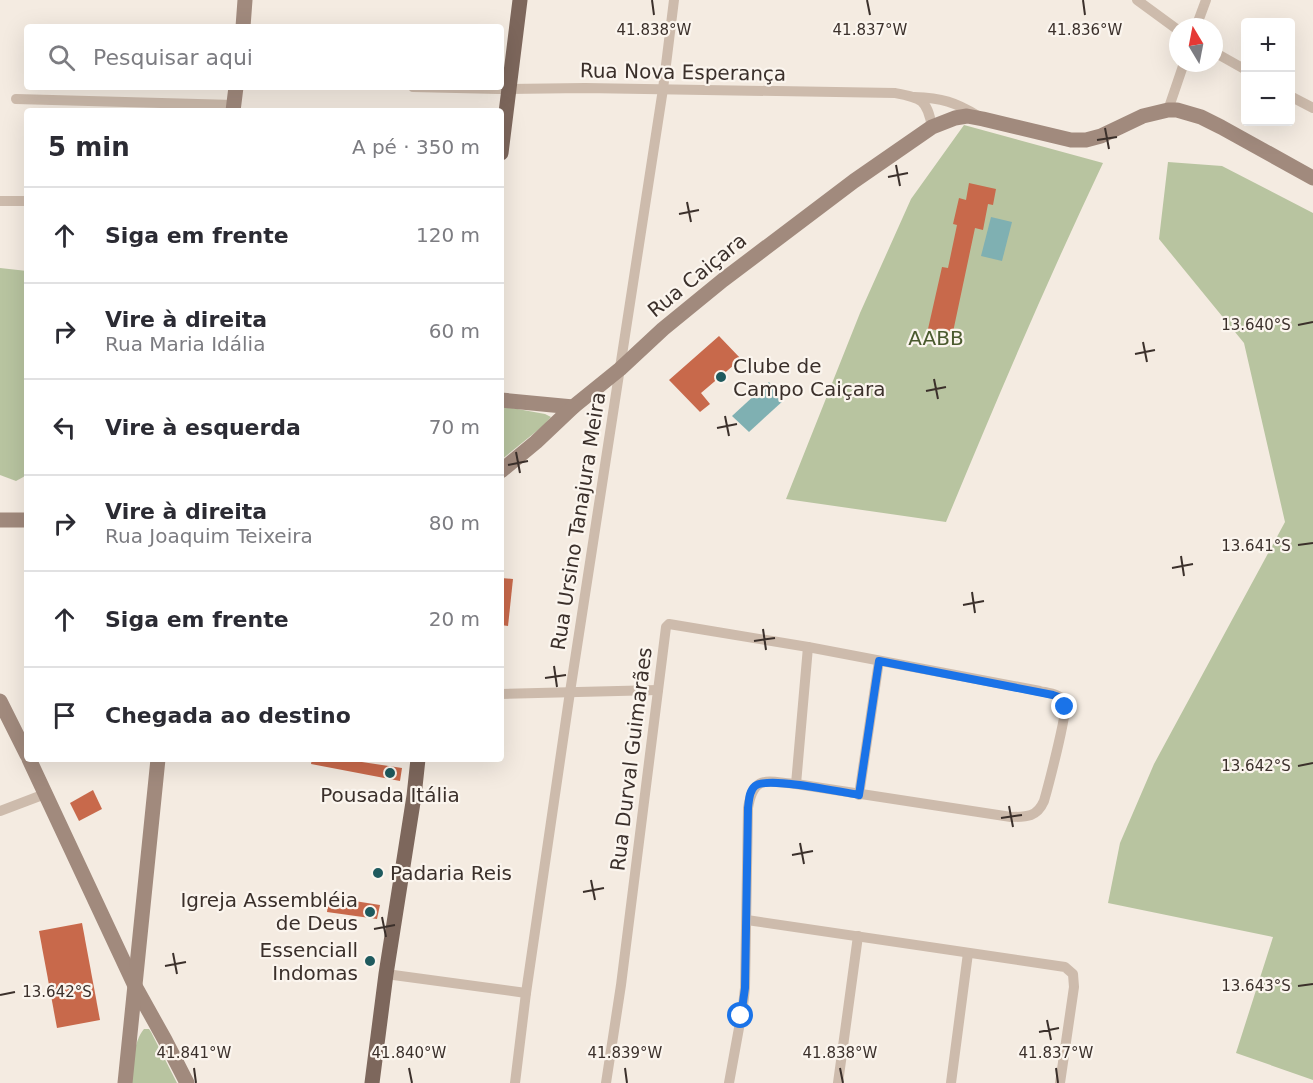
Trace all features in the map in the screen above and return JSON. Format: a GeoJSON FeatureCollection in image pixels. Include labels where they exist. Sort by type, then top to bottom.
{"type":"FeatureCollection","features":[{"type":"Feature","properties":{"kind":"main road"},"geometry":{"type":"LineString","coordinates":[[504,129],[520,0]]}},
{"type":"Feature","properties":{"kind":"main road"},"geometry":{"type":"LineString","coordinates":[[372,1083],[418,762]]}},
{"type":"Feature","properties":{"kind":"street"},"geometry":{"type":"LineString","coordinates":[[243,24],[245,0]]}},
{"type":"Feature","properties":{"kind":"street","name":"Rua Ursino Tanajura Meira"},"geometry":{"type":"LineString","coordinates":[[515,1083],[570,692],[663,89],[674,0]]}},
{"type":"Feature","properties":{"kind":"street"},"geometry":{"type":"LineString","coordinates":[[1137,0],[1169,23]]}},
{"type":"Feature","properties":{"kind":"street"},"geometry":{"type":"LineString","coordinates":[[1199,18],[1206,0]]}},
{"type":"Feature","properties":{"kind":"street"},"geometry":{"type":"LineString","coordinates":[[1223,57],[1241,68]]}},
{"type":"Feature","properties":{"kind":"street"},"geometry":{"type":"LineString","coordinates":[[1181,72],[1168,110],[1201,117],[1313,178]]}},
{"type":"Feature","properties":{"kind":"street","name":"Rua Nova Esperança"},"geometry":{"type":"LineString","coordinates":[[504,89],[548,87],[895,93],[945,100],[983,119]]}},
{"type":"Feature","properties":{"kind":"street"},"geometry":{"type":"LineString","coordinates":[[16,99],[233,108],[236,90]]}},
{"type":"Feature","properties":{"kind":"street"},"geometry":{"type":"LineString","coordinates":[[911,96],[922,101],[932,127]]}},
{"type":"Feature","properties":{"kind":"street"},"geometry":{"type":"LineString","coordinates":[[1295,99],[1313,108]]}},
{"type":"Feature","properties":{"kind":"street","name":"Rua Caiçara"},"geometry":{"type":"LineString","coordinates":[[504,469],[663,329],[723,280],[854,181],[932,127],[967,116],[1071,140],[1086,140],[1101,136],[1143,116],[1168,110]]}},
{"type":"Feature","properties":{"kind":"street"},"geometry":{"type":"LineString","coordinates":[[0,201],[24,201]]}},
{"type":"Feature","properties":{"kind":"street"},"geometry":{"type":"LineString","coordinates":[[504,400],[573,407]]}},
{"type":"Feature","properties":{"kind":"street"},"geometry":{"type":"LineString","coordinates":[[0,520],[24,520]]}},
{"type":"Feature","properties":{"kind":"street","name":"Rua Durval Guimarães"},"geometry":{"type":"LineString","coordinates":[[606,1083],[621,986],[666,627],[674,624],[808,647]]}},
{"type":"Feature","properties":{"kind":"street"},"geometry":{"type":"LineString","coordinates":[[729,1083],[743,1006],[747,920],[748,808],[755,786],[761,782],[796,784],[859,795],[1023,817],[1041,809],[1044,801],[1065,702],[1060,697],[1040,692],[808,647],[796,784]]}},
{"type":"Feature","properties":{"kind":"street"},"geometry":{"type":"LineString","coordinates":[[859,795],[879,661]]}},
{"type":"Feature","properties":{"kind":"street"},"geometry":{"type":"LineString","coordinates":[[504,694],[658,690]]}},
{"type":"Feature","properties":{"kind":"street"},"geometry":{"type":"LineString","coordinates":[[0,701],[24,749]]}},
{"type":"Feature","properties":{"kind":"street"},"geometry":{"type":"LineString","coordinates":[[30,762],[136,988],[187,1083]]}},
{"type":"Feature","properties":{"kind":"street"},"geometry":{"type":"LineString","coordinates":[[125,1083],[158,762]]}},
{"type":"Feature","properties":{"kind":"street"},"geometry":{"type":"LineString","coordinates":[[0,811],[45,794]]}},
{"type":"Feature","properties":{"kind":"street"},"geometry":{"type":"LineString","coordinates":[[747,920],[1065,968],[1073,974],[1075,979],[1060,1083]]}},
{"type":"Feature","properties":{"kind":"street"},"geometry":{"type":"LineString","coordinates":[[838,1083],[858,936]]}},
{"type":"Feature","properties":{"kind":"street"},"geometry":{"type":"LineString","coordinates":[[951,1083],[968,953]]}},
{"type":"Feature","properties":{"kind":"street"},"geometry":{"type":"LineString","coordinates":[[386,974],[526,993]]}},
{"type":"Feature","properties":{"kind":"green space","name":"AABB"},"geometry":{"type":"Polygon","coordinates":[[[964,125],[1103,163],[1022,341],[946,522],[786,499],[860,313],[911,199],[964,125]]]}},
{"type":"Feature","properties":{"kind":"green space"},"geometry":{"type":"Polygon","coordinates":[[[1168,162],[1222,166],[1313,213],[1313,1080],[1236,1053],[1273,937],[1108,903],[1120,843],[1154,764],[1285,522],[1244,343],[1159,239],[1168,162]]]}},
{"type":"Feature","properties":{"kind":"green space"},"geometry":{"type":"Polygon","coordinates":[[[0,268],[24,271],[24,477],[16,481],[0,475],[0,268]]]}},
{"type":"Feature","properties":{"kind":"green space"},"geometry":{"type":"Polygon","coordinates":[[[504,407],[551,417],[504,458],[504,407]]]}},
{"type":"Feature","properties":{"kind":"green space"},"geometry":{"type":"Polygon","coordinates":[[[144,1029],[149,1029],[151,1032],[177,1083],[130,1083],[136,1047],[144,1029]]]}},
{"type":"Feature","properties":{"kind":"water"},"geometry":{"type":"Polygon","coordinates":[[[991,217],[1012,222],[1002,261],[981,256],[991,217]]]}},
{"type":"Feature","properties":{"kind":"water"},"geometry":{"type":"Polygon","coordinates":[[[769,382],[784,400],[749,432],[732,416],[769,382]]]}},
{"type":"Feature","properties":{"kind":"building"},"geometry":{"type":"Polygon","coordinates":[[[969,183],[996,189],[993,205],[988,204],[983,230],[975,228],[953,332],[928,329],[942,267],[948,268],[957,225],[953,224],[959,198],[966,200],[969,183]]]}},
{"type":"Feature","properties":{"kind":"building"},"geometry":{"type":"Polygon","coordinates":[[[719,336],[741,359],[701,393],[710,404],[700,412],[669,380],[719,336]]]}},
{"type":"Feature","properties":{"kind":"building"},"geometry":{"type":"Polygon","coordinates":[[[504,578],[513,579],[508,626],[504,625],[504,578]]]}},
{"type":"Feature","properties":{"kind":"building"},"geometry":{"type":"Polygon","coordinates":[[[311,762],[362,762],[402,768],[400,781],[311,764],[311,762]]]}},
{"type":"Feature","properties":{"kind":"building"},"geometry":{"type":"Polygon","coordinates":[[[93,790],[102,809],[79,821],[70,803],[93,790]]]}},
{"type":"Feature","properties":{"kind":"building"},"geometry":{"type":"Polygon","coordinates":[[[329,897],[380,905],[377,919],[327,912],[329,897]]]}},
{"type":"Feature","properties":{"kind":"building"},"geometry":{"type":"Polygon","coordinates":[[[82,923],[100,1020],[57,1028],[39,931],[82,923]]]}},
{"type":"Feature","properties":{"kind":"place","name":"Clube de Campo Caiçara"},"geometry":{"type":"Point","coordinates":[721,377]}},
{"type":"Feature","properties":{"kind":"place","name":"Pousada Itália"},"geometry":{"type":"Point","coordinates":[390,773]}},
{"type":"Feature","properties":{"kind":"place","name":"Padaria Reis"},"geometry":{"type":"Point","coordinates":[378,873]}},
{"type":"Feature","properties":{"kind":"place","name":"Igreja Assembléia de Deus"},"geometry":{"type":"Point","coordinates":[370,912]}},
{"type":"Feature","properties":{"kind":"place","name":"Essenciall Indomas"},"geometry":{"type":"Point","coordinates":[370,961]}},
{"type":"Feature","properties":{"kind":"route"},"geometry":{"type":"LineString","coordinates":[[741,1016],[745,988],[748,808],[752,790],[761,782],[769,782],[796,784],[859,795],[879,661],[1053,695],[1060,697],[1065,702],[1065,707]]}}]}
